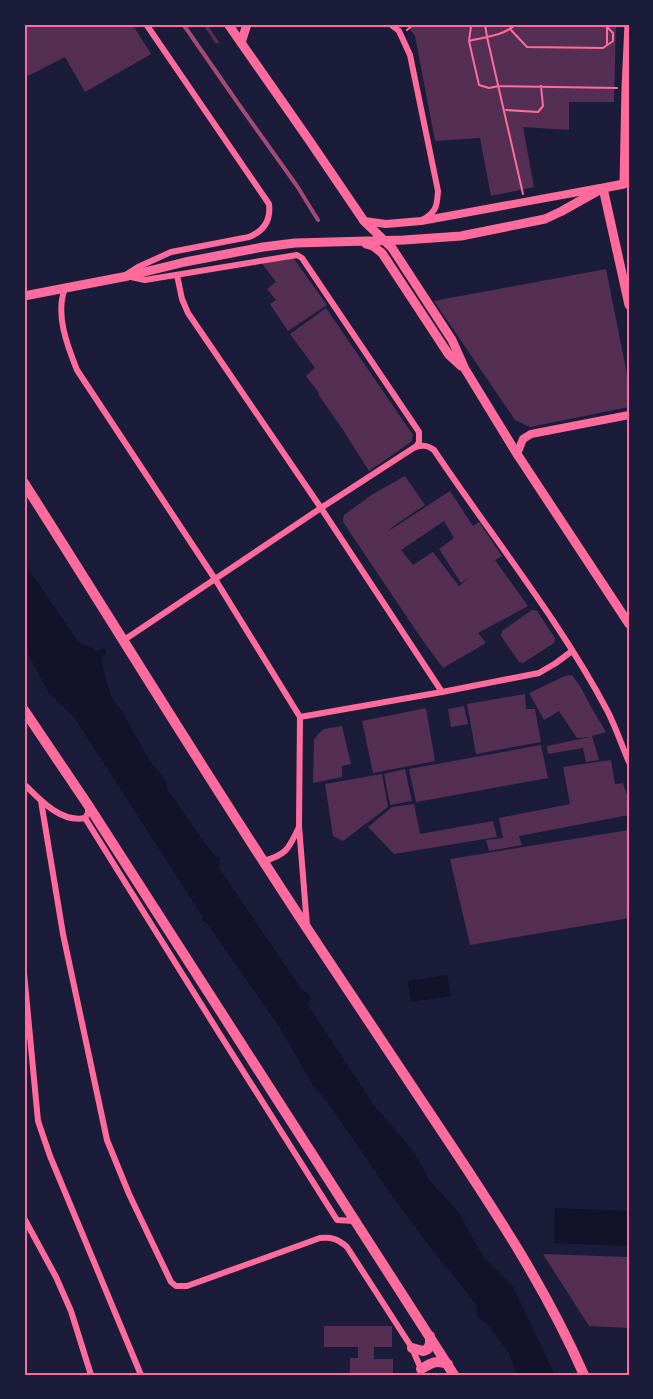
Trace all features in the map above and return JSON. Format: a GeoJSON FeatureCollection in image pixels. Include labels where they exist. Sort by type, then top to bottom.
{"type":"FeatureCollection","features":[{"type":"Feature","properties":{"kind":"highway"},"geometry":{"type":"LineString","coordinates":[[24,483],[203,770],[498,1215],[546,1295],[584,1375]]}},
{"type":"Feature","properties":{"kind":"highway"},"geometry":{"type":"LineString","coordinates":[[24,710],[88,805],[454,1375]]}},
{"type":"Feature","properties":{"kind":"highway"},"geometry":{"type":"LineString","coordinates":[[429,1336],[428,1349],[417,1349],[421,1372],[433,1362],[448,1364]]}},
{"type":"Feature","properties":{"kind":"main road"},"geometry":{"type":"LineString","coordinates":[[228,24],[364,221],[394,251],[452,340],[465,369],[517,454],[629,624]]}},
{"type":"Feature","properties":{"kind":"main road"},"geometry":{"type":"LineString","coordinates":[[241,43],[247,24]]}},
{"type":"Feature","properties":{"kind":"main road"},"geometry":{"type":"LineString","coordinates":[[24,296],[263,247],[295,243],[461,236],[545,219],[603,188],[627,184],[626,88],[629,24]]}},
{"type":"Feature","properties":{"kind":"main road"},"geometry":{"type":"LineString","coordinates":[[603,188],[629,305]]}},
{"type":"Feature","properties":{"kind":"main road"},"geometry":{"type":"LineString","coordinates":[[358,242],[374,246],[382,253],[448,355],[465,369]]}},
{"type":"Feature","properties":{"kind":"street"},"geometry":{"type":"LineString","coordinates":[[125,277],[138,267],[171,252],[249,237],[258,233],[268,220],[270,212],[269,204],[146,24]]}},
{"type":"Feature","properties":{"kind":"street"},"geometry":{"type":"LineString","coordinates":[[390,24],[399,31],[410,55],[438,191],[437,205],[431,214],[421,221]]}},
{"type":"Feature","properties":{"kind":"street"},"geometry":{"type":"LineString","coordinates":[[364,221],[386,224],[421,221],[603,188]]}},
{"type":"Feature","properties":{"kind":"street"},"geometry":{"type":"LineString","coordinates":[[124,640],[415,447],[419,442],[419,432],[302,258],[297,255],[145,280],[125,277]]}},
{"type":"Feature","properties":{"kind":"street"},"geometry":{"type":"LineString","coordinates":[[177,275],[182,299],[188,313],[321,508],[442,692]]}},
{"type":"Feature","properties":{"kind":"street"},"geometry":{"type":"LineString","coordinates":[[65,288],[61,308],[66,339],[77,370],[215,579],[300,717],[299,826],[308,930]]}},
{"type":"Feature","properties":{"kind":"street"},"geometry":{"type":"LineString","coordinates":[[517,454],[523,439],[531,434],[629,415]]}},
{"type":"Feature","properties":{"kind":"street"},"geometry":{"type":"LineString","coordinates":[[415,447],[425,445],[434,450],[572,651],[609,713],[629,762]]}},
{"type":"Feature","properties":{"kind":"street"},"geometry":{"type":"LineString","coordinates":[[300,717],[539,673],[572,651]]}},
{"type":"Feature","properties":{"kind":"street"},"geometry":{"type":"LineString","coordinates":[[24,784],[57,813],[76,820],[85,818],[88,805]]}},
{"type":"Feature","properties":{"kind":"street"},"geometry":{"type":"LineString","coordinates":[[41,801],[63,934],[107,1140],[129,1194],[171,1282],[176,1286],[186,1286],[320,1238],[330,1237],[347,1246],[417,1349]]}},
{"type":"Feature","properties":{"kind":"street"},"geometry":{"type":"LineString","coordinates":[[85,818],[337,1220],[355,1221]]}},
{"type":"Feature","properties":{"kind":"street"},"geometry":{"type":"LineString","coordinates":[[263,861],[279,857],[290,848],[299,826]]}},
{"type":"Feature","properties":{"kind":"street"},"geometry":{"type":"LineString","coordinates":[[24,973],[35,1100],[40,1128],[141,1375]]}},
{"type":"Feature","properties":{"kind":"street"},"geometry":{"type":"LineString","coordinates":[[24,1218],[56,1277],[71,1311],[91,1375]]}},
{"type":"Feature","properties":{"kind":"path"},"geometry":{"type":"LineString","coordinates":[[470,24],[469,41],[479,85],[489,88],[499,86],[626,88]]}},
{"type":"Feature","properties":{"kind":"path"},"geometry":{"type":"LineString","coordinates":[[486,24],[525,203]]}},
{"type":"Feature","properties":{"kind":"path"},"geometry":{"type":"LineString","coordinates":[[469,41],[511,30],[516,24]]}},
{"type":"Feature","properties":{"kind":"path"},"geometry":{"type":"LineString","coordinates":[[511,30],[527,47],[603,48],[613,41],[613,33],[604,24]]}},
{"type":"Feature","properties":{"kind":"path"},"geometry":{"type":"LineString","coordinates":[[607,28],[607,45]]}},
{"type":"Feature","properties":{"kind":"path"},"geometry":{"type":"LineString","coordinates":[[504,110],[538,112],[543,106],[541,86]]}},
{"type":"Feature","properties":{"kind":"shaded area"},"geometry":{"type":"Polygon","coordinates":[[[24,563],[79,643],[97,651],[104,648],[107,653],[102,657],[103,668],[113,699],[150,761],[166,781],[167,789],[215,857],[220,858],[219,868],[302,990],[311,996],[308,1005],[373,1104],[413,1151],[430,1181],[459,1213],[484,1258],[512,1285],[555,1375],[517,1375],[509,1353],[487,1324],[477,1316],[476,1304],[426,1242],[326,1100],[314,1087],[280,1028],[206,922],[202,921],[203,917],[74,717],[48,692],[24,646],[24,563]]]}},
{"type":"Feature","properties":{"kind":"shaded area"},"geometry":{"type":"Polygon","coordinates":[[[447,975],[451,996],[411,1002],[408,981],[447,975]]]}},
{"type":"Feature","properties":{"kind":"shaded area"},"geometry":{"type":"Polygon","coordinates":[[[555,1208],[629,1211],[629,1246],[554,1243],[555,1208]]]}},
{"type":"Feature","properties":{"kind":"building"},"geometry":{"type":"Polygon","coordinates":[[[24,24],[132,24],[151,54],[85,92],[65,57],[24,78],[24,24]]]}},
{"type":"Feature","properties":{"kind":"building"},"geometry":{"type":"Polygon","coordinates":[[[203,24],[207,24],[219,42],[216,44],[203,24]]]}},
{"type":"Feature","properties":{"kind":"building"},"geometry":{"type":"Polygon","coordinates":[[[406,24],[616,24],[614,102],[569,102],[569,130],[523,127],[534,187],[491,196],[480,138],[435,141],[415,36],[406,24]]]}},
{"type":"Feature","properties":{"kind":"building"},"geometry":{"type":"Polygon","coordinates":[[[292,256],[327,305],[288,331],[270,304],[276,300],[267,289],[276,282],[261,262],[292,256]]]}},
{"type":"Feature","properties":{"kind":"building"},"geometry":{"type":"Polygon","coordinates":[[[606,269],[629,384],[629,407],[530,427],[515,420],[434,301],[606,269]]]}},
{"type":"Feature","properties":{"kind":"building"},"geometry":{"type":"Polygon","coordinates":[[[326,308],[413,435],[411,442],[369,471],[306,376],[315,368],[290,334],[326,308]]]}},
{"type":"Feature","properties":{"kind":"building"},"geometry":{"type":"Polygon","coordinates":[[[405,476],[425,505],[387,532],[450,491],[473,526],[479,522],[502,556],[495,560],[528,606],[478,633],[486,643],[443,668],[343,522],[344,515],[373,494],[405,476]],[[444,521],[401,550],[413,565],[433,552],[459,586],[472,576],[461,583],[439,549],[454,538],[444,521]]]}},
{"type":"Feature","properties":{"kind":"building"},"geometry":{"type":"Polygon","coordinates":[[[532,610],[537,611],[555,638],[554,643],[523,663],[519,662],[501,636],[502,631],[532,610]]]}},
{"type":"Feature","properties":{"kind":"building"},"geometry":{"type":"Polygon","coordinates":[[[572,675],[606,732],[592,736],[599,760],[586,762],[583,748],[548,754],[547,746],[590,737],[577,738],[559,711],[544,720],[529,693],[572,675]]]}},
{"type":"Feature","properties":{"kind":"building"},"geometry":{"type":"Polygon","coordinates":[[[525,694],[526,709],[535,709],[541,742],[476,754],[467,704],[525,694]]]}},
{"type":"Feature","properties":{"kind":"building"},"geometry":{"type":"Polygon","coordinates":[[[464,706],[468,724],[451,727],[448,709],[464,706]]]}},
{"type":"Feature","properties":{"kind":"building"},"geometry":{"type":"Polygon","coordinates":[[[426,708],[435,761],[373,773],[362,721],[426,708]]]}},
{"type":"Feature","properties":{"kind":"building"},"geometry":{"type":"Polygon","coordinates":[[[342,726],[351,764],[342,766],[342,777],[313,783],[314,740],[324,729],[342,726]]]}},
{"type":"Feature","properties":{"kind":"building"},"geometry":{"type":"Polygon","coordinates":[[[541,745],[548,778],[416,802],[409,769],[541,745]]]}},
{"type":"Feature","properties":{"kind":"building"},"geometry":{"type":"Polygon","coordinates":[[[611,760],[615,784],[623,783],[629,802],[629,815],[519,836],[522,845],[489,851],[486,840],[503,838],[499,818],[570,804],[563,767],[611,760]]]}},
{"type":"Feature","properties":{"kind":"building"},"geometry":{"type":"Polygon","coordinates":[[[405,769],[412,801],[390,805],[384,774],[405,769]]]}},
{"type":"Feature","properties":{"kind":"building"},"geometry":{"type":"Polygon","coordinates":[[[382,774],[388,807],[343,841],[333,836],[325,784],[382,774]]]}},
{"type":"Feature","properties":{"kind":"building"},"geometry":{"type":"Polygon","coordinates":[[[414,804],[420,834],[493,821],[497,837],[394,854],[368,827],[392,807],[414,804]]]}},
{"type":"Feature","properties":{"kind":"building"},"geometry":{"type":"Polygon","coordinates":[[[629,830],[629,918],[470,945],[450,859],[629,830]]]}},
{"type":"Feature","properties":{"kind":"building"},"geometry":{"type":"Polygon","coordinates":[[[543,1254],[629,1257],[629,1328],[589,1326],[543,1254]]]}},
{"type":"Feature","properties":{"kind":"building"},"geometry":{"type":"Polygon","coordinates":[[[324,1326],[392,1326],[392,1347],[374,1347],[374,1359],[393,1359],[393,1375],[350,1375],[350,1358],[358,1358],[358,1347],[324,1347],[324,1326]]]}},
{"type":"Feature","properties":{"kind":"railway"},"geometry":{"type":"LineString","coordinates":[[183,24],[297,186],[318,220]]}}]}
